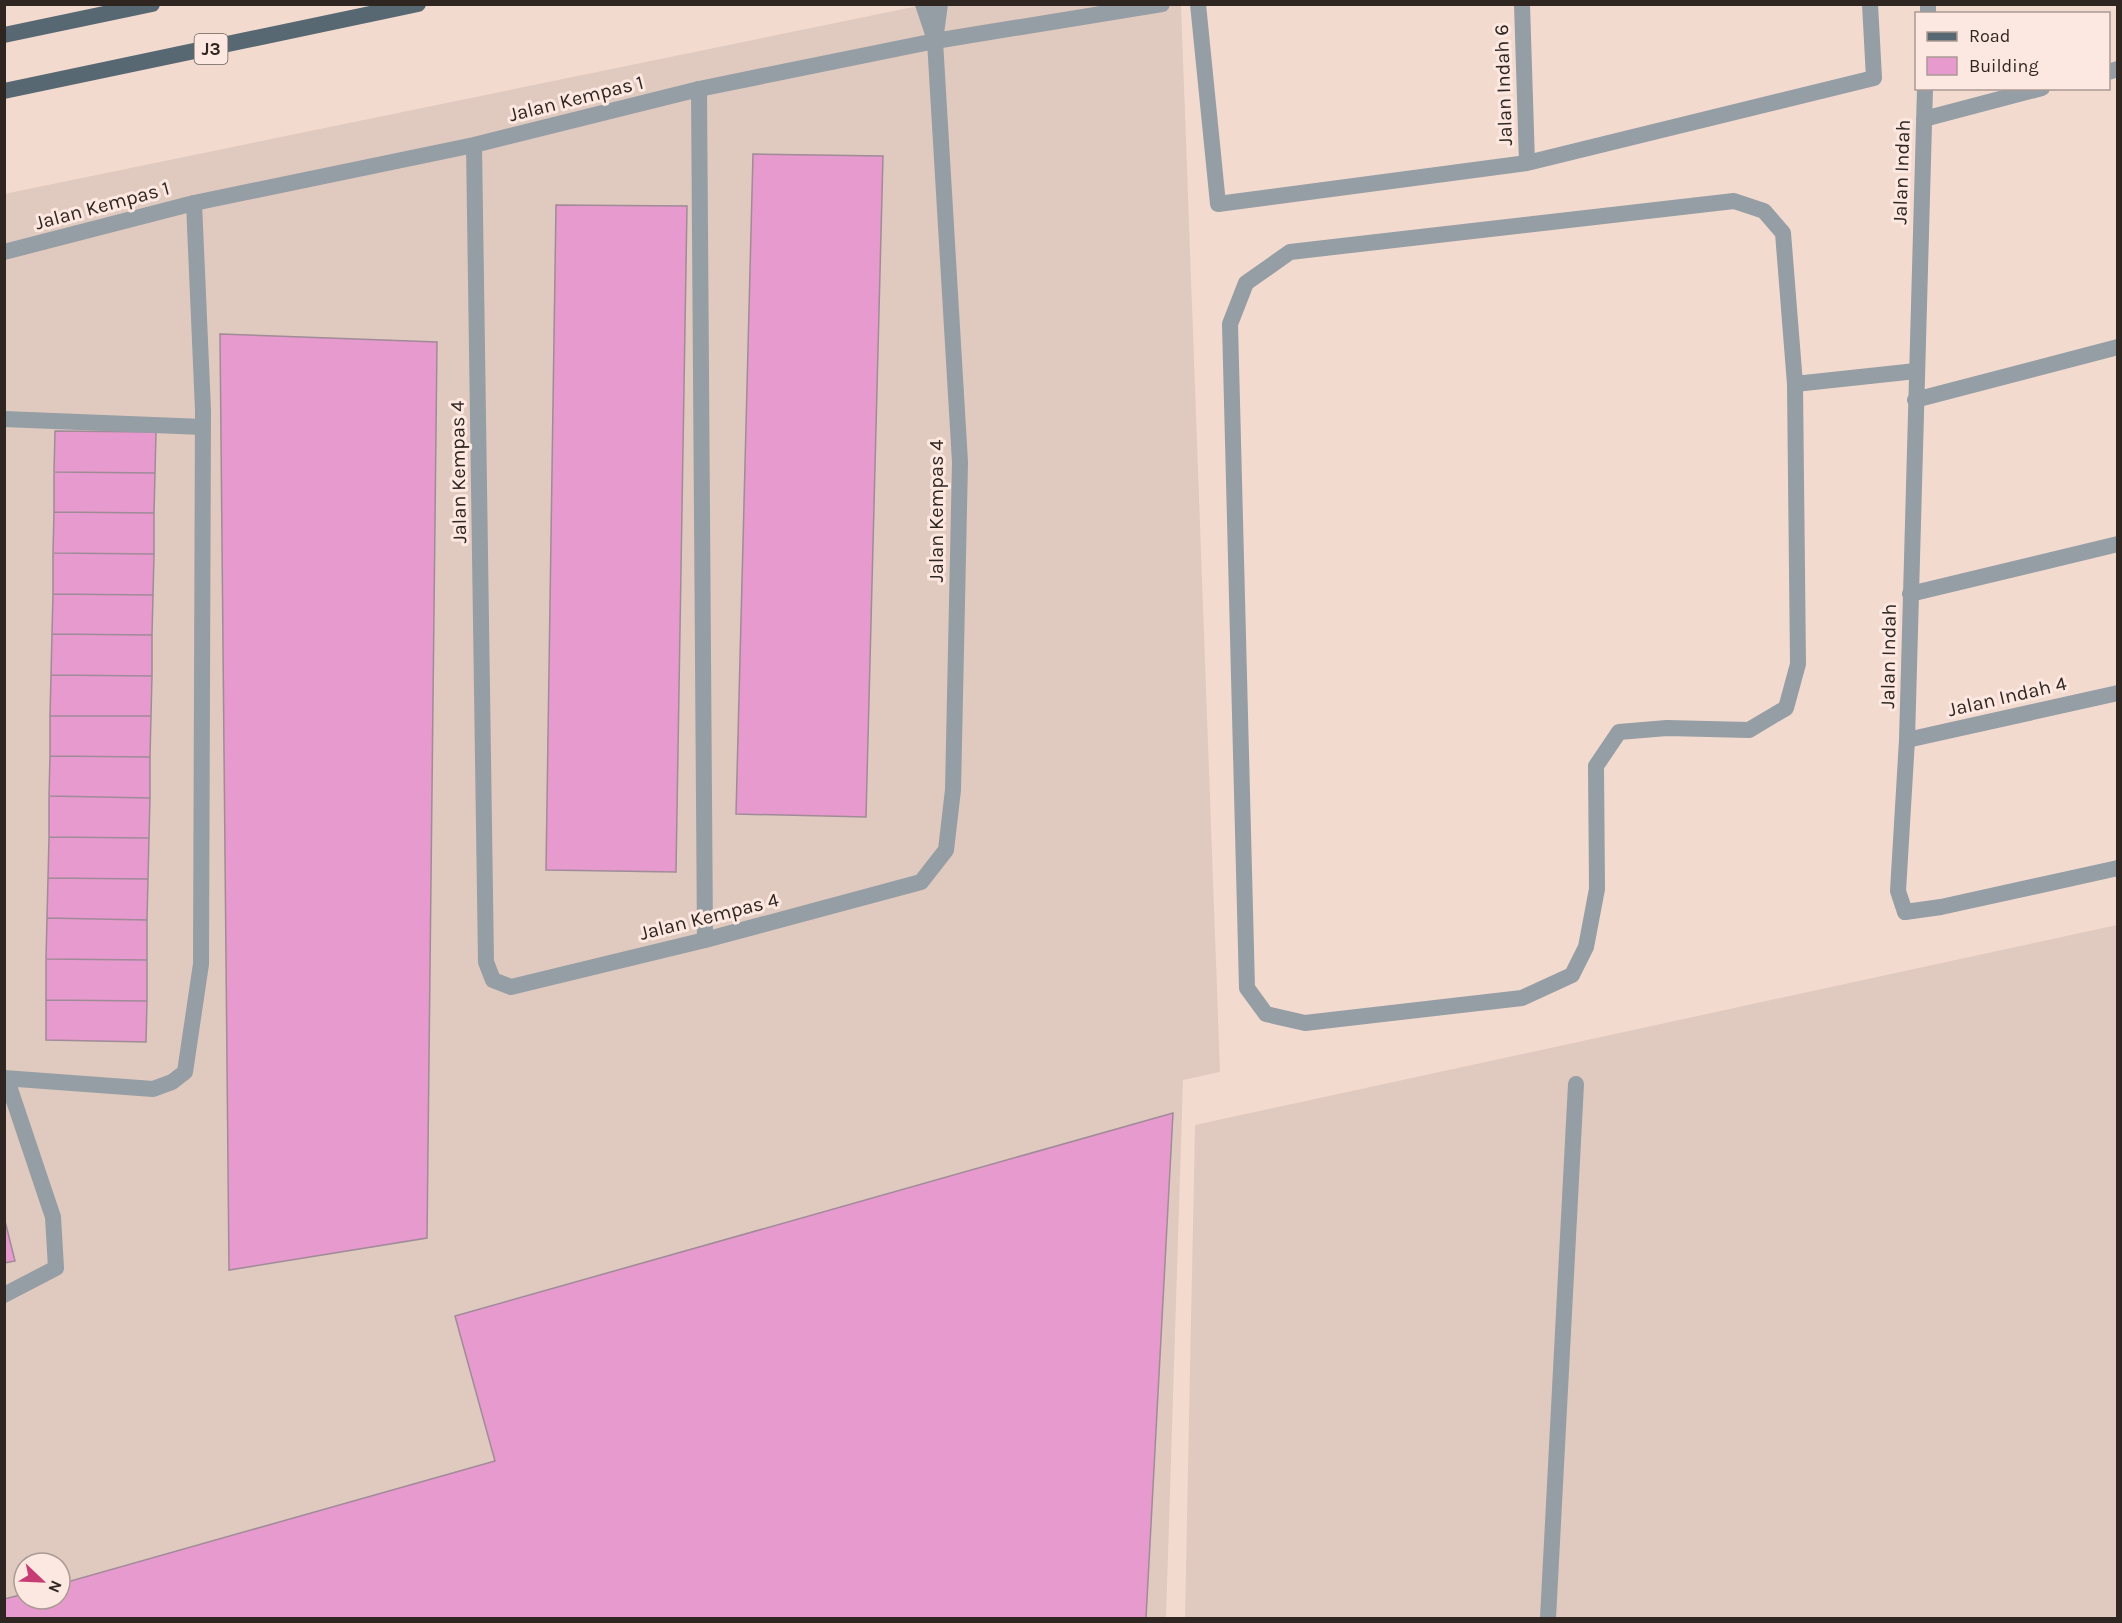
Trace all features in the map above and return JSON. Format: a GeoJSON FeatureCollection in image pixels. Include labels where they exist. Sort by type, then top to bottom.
{"type":"FeatureCollection","features":[{"type":"Feature","properties":{"kind":"main road"},"geometry":{"type":"LineString","coordinates":[[4,35],[152,4]]}},
{"type":"Feature","properties":{"kind":"main road","name":"J3"},"geometry":{"type":"LineString","coordinates":[[4,91],[418,4]]}},
{"type":"Feature","properties":{"kind":"street"},"geometry":{"type":"LineString","coordinates":[[923,4],[935,41]]}},
{"type":"Feature","properties":{"kind":"street"},"geometry":{"type":"LineString","coordinates":[[935,41],[940,4]]}},
{"type":"Feature","properties":{"kind":"street","name":"Jalan Kempas 1"},"geometry":{"type":"LineString","coordinates":[[4,252],[194,203],[474,145],[699,89],[935,41],[1162,4]]}},
{"type":"Feature","properties":{"kind":"street"},"geometry":{"type":"LineString","coordinates":[[1198,4],[1218,204],[1527,163],[1874,78],[1870,4]]}},
{"type":"Feature","properties":{"kind":"street","name":"Jalan Indah 6"},"geometry":{"type":"LineString","coordinates":[[1522,4],[1527,163]]}},
{"type":"Feature","properties":{"kind":"street","name":"Jalan Kempas 4"},"geometry":{"type":"LineString","coordinates":[[474,145],[486,962],[493,980],[511,987],[705,940],[921,882],[946,850],[953,790],[960,462],[935,41]]}},
{"type":"Feature","properties":{"kind":"street"},"geometry":{"type":"LineString","coordinates":[[699,89],[705,940]]}},
{"type":"Feature","properties":{"kind":"street","name":"Jalan Indah"},"geometry":{"type":"LineString","coordinates":[[1925,90],[1907,740],[1898,891],[1905,912],[1941,907],[2118,868]]}},
{"type":"Feature","properties":{"kind":"street"},"geometry":{"type":"LineString","coordinates":[[1924,119],[2035,90]]}},
{"type":"Feature","properties":{"kind":"street"},"geometry":{"type":"LineString","coordinates":[[1734,201],[1764,212],[1783,233],[1795,384],[1798,664],[1786,708],[1749,730],[1666,728],[1619,732],[1596,766],[1597,889],[1586,947],[1572,975],[1522,998],[1305,1023],[1266,1014],[1247,988],[1230,324],[1246,283],[1290,252],[1734,201]]}},
{"type":"Feature","properties":{"kind":"street"},"geometry":{"type":"LineString","coordinates":[[4,1294],[56,1268],[53,1217],[6,1079],[153,1089],[172,1082],[185,1072],[201,964],[203,427],[194,203]]}},
{"type":"Feature","properties":{"kind":"street"},"geometry":{"type":"LineString","coordinates":[[1916,400],[2118,347]]}},
{"type":"Feature","properties":{"kind":"street"},"geometry":{"type":"LineString","coordinates":[[1795,384],[1916,371]]}},
{"type":"Feature","properties":{"kind":"street"},"geometry":{"type":"LineString","coordinates":[[4,419],[203,427]]}},
{"type":"Feature","properties":{"kind":"street"},"geometry":{"type":"LineString","coordinates":[[1910,594],[2118,544]]}},
{"type":"Feature","properties":{"kind":"street","name":"Jalan Indah 4"},"geometry":{"type":"LineString","coordinates":[[1907,740],[2118,693]]}},
{"type":"Feature","properties":{"kind":"street"},"geometry":{"type":"LineString","coordinates":[[1548,1618],[1576,1084]]}},
{"type":"Feature","properties":{"kind":"shaded area"},"geometry":{"type":"Polygon","coordinates":[[[923,5],[1181,5],[1220,1072],[1183,1080],[1166,1618],[5,1618],[4,194],[923,5]]]}},
{"type":"Feature","properties":{"kind":"shaded area"},"geometry":{"type":"Polygon","coordinates":[[[2117,925],[2117,1618],[1185,1618],[1195,1125],[2117,925]]]}},
{"type":"Feature","properties":{"kind":"building"},"geometry":{"type":"Polygon","coordinates":[[[753,154],[883,156],[866,817],[736,814],[753,154]]]}},
{"type":"Feature","properties":{"kind":"building"},"geometry":{"type":"Polygon","coordinates":[[[556,205],[687,206],[676,872],[546,870],[556,205]]]}},
{"type":"Feature","properties":{"kind":"building"},"geometry":{"type":"Polygon","coordinates":[[[220,334],[437,342],[427,1238],[229,1270],[220,334]]]}},
{"type":"Feature","properties":{"kind":"building"},"geometry":{"type":"Polygon","coordinates":[[[55,431],[156,432],[155,473],[54,472],[55,431]]]}},
{"type":"Feature","properties":{"kind":"building"},"geometry":{"type":"Polygon","coordinates":[[[54,472],[155,473],[154,513],[54,512],[54,472]]]}},
{"type":"Feature","properties":{"kind":"building"},"geometry":{"type":"Polygon","coordinates":[[[54,512],[154,513],[154,554],[53,553],[54,512]]]}},
{"type":"Feature","properties":{"kind":"building"},"geometry":{"type":"Polygon","coordinates":[[[53,553],[154,554],[153,595],[53,594],[53,553]]]}},
{"type":"Feature","properties":{"kind":"building"},"geometry":{"type":"Polygon","coordinates":[[[53,594],[153,595],[152,635],[52,634],[53,594]]]}},
{"type":"Feature","properties":{"kind":"building"},"geometry":{"type":"Polygon","coordinates":[[[52,634],[152,635],[152,676],[51,675],[52,634]]]}},
{"type":"Feature","properties":{"kind":"building"},"geometry":{"type":"Polygon","coordinates":[[[51,675],[152,676],[151,716],[50,716],[51,675]]]}},
{"type":"Feature","properties":{"kind":"building"},"geometry":{"type":"Polygon","coordinates":[[[50,716],[151,716],[150,757],[50,756],[50,716]]]}},
{"type":"Feature","properties":{"kind":"building"},"geometry":{"type":"Polygon","coordinates":[[[50,756],[150,757],[150,798],[49,796],[50,756]]]}},
{"type":"Feature","properties":{"kind":"building"},"geometry":{"type":"Polygon","coordinates":[[[49,796],[150,798],[149,838],[49,837],[49,796]]]}},
{"type":"Feature","properties":{"kind":"building"},"geometry":{"type":"Polygon","coordinates":[[[49,837],[149,838],[148,879],[48,878],[49,837]]]}},
{"type":"Feature","properties":{"kind":"building"},"geometry":{"type":"Polygon","coordinates":[[[48,878],[148,879],[147,920],[47,918],[48,878]]]}},
{"type":"Feature","properties":{"kind":"building"},"geometry":{"type":"Polygon","coordinates":[[[47,918],[147,920],[147,960],[46,959],[47,918]]]}},
{"type":"Feature","properties":{"kind":"building"},"geometry":{"type":"Polygon","coordinates":[[[46,959],[147,960],[147,1001],[46,1000],[46,959]]]}},
{"type":"Feature","properties":{"kind":"building"},"geometry":{"type":"Polygon","coordinates":[[[46,1000],[147,1001],[146,1042],[46,1040],[46,1000]]]}},
{"type":"Feature","properties":{"kind":"building"},"geometry":{"type":"Polygon","coordinates":[[[1173,1113],[1146,1618],[4,1618],[4,1599],[12,1597],[12,1611],[72,1611],[72,1581],[495,1461],[455,1316],[1173,1113]]]}},
{"type":"Feature","properties":{"kind":"building"},"geometry":{"type":"Polygon","coordinates":[[[4,1217],[15,1261],[4,1263],[4,1217]]]}}]}
